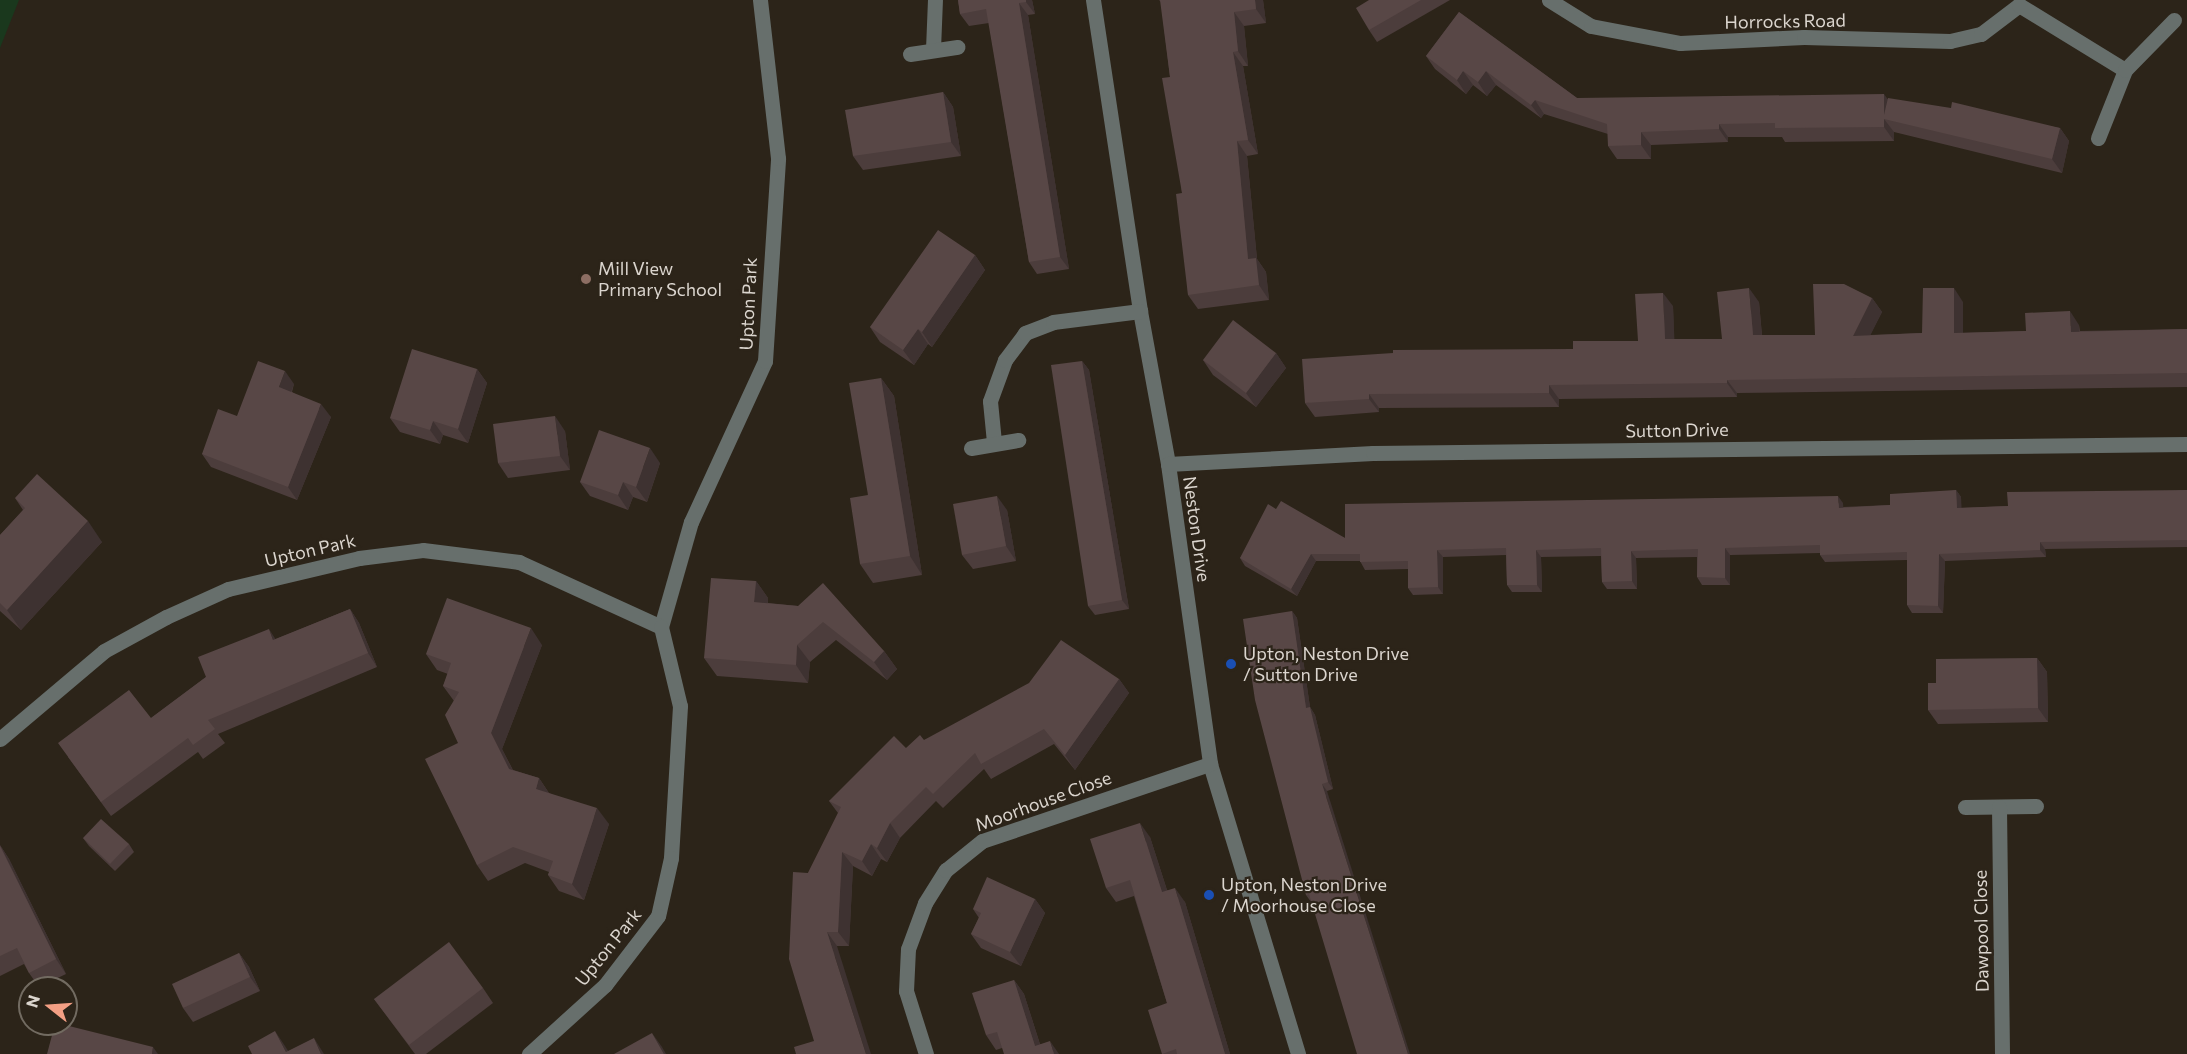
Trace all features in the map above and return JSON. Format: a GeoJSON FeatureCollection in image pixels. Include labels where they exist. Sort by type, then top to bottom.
{"type":"FeatureCollection","features":[{"type":"Feature","properties":{"kind":"street","name":"Upton Park"},"geometry":{"type":"LineString","coordinates":[[529,1054],[605,985],[658,916],[671,858],[680,706],[661,627],[691,522],[765,361],[778,158],[760,0]]}},
{"type":"Feature","properties":{"kind":"street"},"geometry":{"type":"LineString","coordinates":[[933,49],[935,0]]}},
{"type":"Feature","properties":{"kind":"street","name":"Neston Drive"},"geometry":{"type":"LineString","coordinates":[[1093,0],[1140,311],[1168,464],[1210,764],[1298,1054]]}},
{"type":"Feature","properties":{"kind":"street","name":"Horrocks Road"},"geometry":{"type":"LineString","coordinates":[[1549,0],[1591,26],[1680,43],[1804,38],[1950,40],[1981,34],[2020,3],[2124,70]]}},
{"type":"Feature","properties":{"kind":"street"},"geometry":{"type":"LineString","coordinates":[[2098,138],[2124,70],[2174,20]]}},
{"type":"Feature","properties":{"kind":"street"},"geometry":{"type":"LineString","coordinates":[[910,54],[957,47]]}},
{"type":"Feature","properties":{"kind":"street"},"geometry":{"type":"LineString","coordinates":[[994,442],[990,401],[1005,360],[1025,333],[1053,322],[1140,311]]}},
{"type":"Feature","properties":{"kind":"street"},"geometry":{"type":"LineString","coordinates":[[971,448],[994,442],[1018,440]]}},
{"type":"Feature","properties":{"kind":"street","name":"Sutton Drive"},"geometry":{"type":"LineString","coordinates":[[1168,464],[1373,453],[2187,444]]}},
{"type":"Feature","properties":{"kind":"street","name":"Upton Park"},"geometry":{"type":"LineString","coordinates":[[0,739],[104,651],[166,617],[228,589],[359,558],[423,550],[519,562],[661,627]]}},
{"type":"Feature","properties":{"kind":"street","name":"Moorhouse Close"},"geometry":{"type":"LineString","coordinates":[[926,1054],[906,991],[908,949],[925,903],[946,870],[982,841],[1210,764]]}},
{"type":"Feature","properties":{"kind":"street"},"geometry":{"type":"LineString","coordinates":[[1965,807],[2036,806]]}},
{"type":"Feature","properties":{"kind":"street","name":"Dawpool Close"},"geometry":{"type":"LineString","coordinates":[[1999,807],[2002,1054]]}},
{"type":"Feature","properties":{"kind":"green space"},"geometry":{"type":"Polygon","coordinates":[[[0,0],[19,0],[0,48],[0,0]]]}},
{"type":"Feature","properties":{"kind":"building"},"geometry":{"type":"Polygon","coordinates":[[[958,0],[1026,0],[1026,2],[1019,3],[1060,257],[1029,262],[986,9],[960,14],[958,0]]]}},
{"type":"Feature","properties":{"kind":"building"},"geometry":{"type":"Polygon","coordinates":[[[1160,0],[1255,0],[1256,9],[1234,12],[1238,51],[1233,52],[1248,140],[1237,141],[1248,259],[1256,258],[1259,285],[1188,295],[1176,194],[1182,193],[1162,78],[1170,77],[1160,0]]]}},
{"type":"Feature","properties":{"kind":"building"},"geometry":{"type":"Polygon","coordinates":[[[1369,0],[1421,0],[1369,30],[1356,8],[1369,0]]]}},
{"type":"Feature","properties":{"kind":"building"},"geometry":{"type":"Polygon","coordinates":[[[1459,12],[1577,98],[1884,94],[1884,115],[1888,98],[1951,108],[1952,102],[2060,128],[2052,159],[1884,119],[1884,127],[1775,128],[1775,123],[1719,124],[1719,129],[1641,132],[1641,145],[1608,146],[1607,124],[1535,100],[1531,105],[1486,71],[1478,82],[1463,71],[1457,80],[1426,56],[1459,12]]]}},
{"type":"Feature","properties":{"kind":"building"},"geometry":{"type":"Polygon","coordinates":[[[943,92],[951,142],[853,156],[845,110],[943,92]]]}},
{"type":"Feature","properties":{"kind":"building"},"geometry":{"type":"Polygon","coordinates":[[[938,230],[975,255],[922,332],[918,329],[903,350],[870,327],[938,230]]]}},
{"type":"Feature","properties":{"kind":"building"},"geometry":{"type":"Polygon","coordinates":[[[1813,284],[1844,284],[1872,298],[1853,336],[1922,333],[1923,288],[1954,288],[1954,333],[2026,331],[2025,313],[2070,311],[2071,332],[2187,329],[2187,373],[1549,385],[1549,393],[1369,394],[1369,399],[1305,403],[1302,359],[1393,353],[1393,350],[1573,349],[1573,341],[1638,341],[1635,294],[1663,293],[1665,339],[1722,339],[1717,292],[1749,288],[1753,335],[1815,335],[1813,284]]]}},
{"type":"Feature","properties":{"kind":"building"},"geometry":{"type":"Polygon","coordinates":[[[1233,320],[1276,353],[1246,393],[1203,360],[1233,320]]]}},
{"type":"Feature","properties":{"kind":"building"},"geometry":{"type":"Polygon","coordinates":[[[412,349],[477,369],[458,429],[433,421],[430,430],[390,418],[412,349]]]}},
{"type":"Feature","properties":{"kind":"building"},"geometry":{"type":"Polygon","coordinates":[[[258,361],[285,371],[279,387],[321,404],[288,487],[202,454],[218,409],[237,416],[258,361]]]}},
{"type":"Feature","properties":{"kind":"building"},"geometry":{"type":"Polygon","coordinates":[[[1082,361],[1122,600],[1088,606],[1051,365],[1082,361]]]}},
{"type":"Feature","properties":{"kind":"building"},"geometry":{"type":"Polygon","coordinates":[[[881,378],[910,556],[860,564],[850,498],[868,495],[849,383],[881,378]]]}},
{"type":"Feature","properties":{"kind":"building"},"geometry":{"type":"Polygon","coordinates":[[[555,416],[560,456],[498,463],[493,424],[555,416]]]}},
{"type":"Feature","properties":{"kind":"building"},"geometry":{"type":"Polygon","coordinates":[[[599,430],[650,448],[636,487],[623,482],[618,495],[580,482],[599,430]]]}},
{"type":"Feature","properties":{"kind":"building"},"geometry":{"type":"Polygon","coordinates":[[[37,474],[88,521],[7,610],[0,603],[0,535],[25,508],[15,498],[37,474]]]}},
{"type":"Feature","properties":{"kind":"building"},"geometry":{"type":"Polygon","coordinates":[[[1956,490],[1957,508],[2008,506],[2007,492],[2187,490],[2187,540],[2040,542],[2040,550],[1939,554],[1938,606],[1907,605],[1907,552],[1820,555],[1820,545],[1725,548],[1725,578],[1697,577],[1698,549],[1631,551],[1632,581],[1602,582],[1601,548],[1536,550],[1537,585],[1507,585],[1506,548],[1437,550],[1438,587],[1408,588],[1408,561],[1360,562],[1360,554],[1311,554],[1291,589],[1240,558],[1268,504],[1276,509],[1281,501],[1345,538],[1345,504],[1838,496],[1839,508],[1890,505],[1890,494],[1956,490]]]}},
{"type":"Feature","properties":{"kind":"building"},"geometry":{"type":"Polygon","coordinates":[[[997,496],[1006,546],[962,555],[953,504],[997,496]]]}},
{"type":"Feature","properties":{"kind":"building"},"geometry":{"type":"Polygon","coordinates":[[[711,578],[756,581],[754,602],[798,606],[823,583],[884,651],[874,662],[823,622],[797,645],[796,665],[704,658],[711,578]]]}},
{"type":"Feature","properties":{"kind":"building"},"geometry":{"type":"Polygon","coordinates":[[[447,598],[531,628],[491,733],[509,769],[539,778],[536,789],[597,808],[572,884],[548,875],[553,861],[513,847],[477,865],[425,759],[458,743],[445,715],[459,692],[443,686],[451,663],[426,654],[447,598]]]}},
{"type":"Feature","properties":{"kind":"building"},"geometry":{"type":"Polygon","coordinates":[[[350,609],[368,653],[208,720],[215,729],[193,745],[188,738],[101,802],[58,743],[129,690],[151,718],[206,677],[198,657],[269,629],[273,640],[350,609]]]}},
{"type":"Feature","properties":{"kind":"building"},"geometry":{"type":"Polygon","coordinates":[[[1292,611],[1306,708],[1310,707],[1328,782],[1322,784],[1408,1054],[1357,1054],[1309,894],[1306,895],[1255,700],[1243,619],[1292,611]]]}},
{"type":"Feature","properties":{"kind":"building"},"geometry":{"type":"Polygon","coordinates":[[[1061,640],[1119,679],[1065,755],[1044,729],[981,764],[975,753],[933,794],[926,787],[890,823],[877,848],[871,844],[862,861],[842,852],[838,932],[827,932],[866,1054],[796,1054],[794,1047],[814,1041],[789,959],[793,872],[808,873],[841,807],[829,801],[894,736],[906,748],[920,735],[924,740],[1029,683],[1061,640]]]}},
{"type":"Feature","properties":{"kind":"building"},"geometry":{"type":"Polygon","coordinates":[[[2037,658],[2038,708],[1928,710],[1928,683],[1936,683],[1936,659],[2037,658]]]}},
{"type":"Feature","properties":{"kind":"building"},"geometry":{"type":"Polygon","coordinates":[[[101,819],[129,844],[110,864],[83,838],[101,819]]]}},
{"type":"Feature","properties":{"kind":"building"},"geometry":{"type":"Polygon","coordinates":[[[1140,823],[1162,892],[1175,888],[1225,1054],[1177,1054],[1176,1049],[1162,1054],[1148,1010],[1167,1003],[1130,880],[1106,888],[1090,839],[1140,823]]]}},
{"type":"Feature","properties":{"kind":"building"},"geometry":{"type":"Polygon","coordinates":[[[0,846],[56,959],[29,973],[17,948],[0,956],[0,846]]]}},
{"type":"Feature","properties":{"kind":"building"},"geometry":{"type":"Polygon","coordinates":[[[987,877],[1035,899],[1010,952],[971,934],[981,913],[973,909],[987,877]]]}},
{"type":"Feature","properties":{"kind":"building"},"geometry":{"type":"Polygon","coordinates":[[[449,942],[483,988],[409,1045],[374,999],[449,942]]]}},
{"type":"Feature","properties":{"kind":"building"},"geometry":{"type":"Polygon","coordinates":[[[239,953],[250,977],[183,1008],[172,984],[239,953]]]}},
{"type":"Feature","properties":{"kind":"building"},"geometry":{"type":"Polygon","coordinates":[[[1014,980],[1035,1046],[1050,1041],[1054,1054],[1004,1054],[997,1032],[986,1035],[972,993],[1014,980]]]}},
{"type":"Feature","properties":{"kind":"building"},"geometry":{"type":"Polygon","coordinates":[[[78,1028],[153,1047],[152,1054],[47,1054],[52,1036],[78,1036],[78,1028]]]}},
{"type":"Feature","properties":{"kind":"building"},"geometry":{"type":"Polygon","coordinates":[[[275,1031],[286,1052],[314,1038],[321,1054],[252,1054],[248,1046],[275,1031]]]}},
{"type":"Feature","properties":{"kind":"building"},"geometry":{"type":"Polygon","coordinates":[[[652,1033],[664,1054],[614,1054],[652,1033]]]}},
{"type":"Feature","properties":{"kind":"place","name":"Mill View Primary School"},"geometry":{"type":"Point","coordinates":[586,279]}},
{"type":"Feature","properties":{"kind":"place","name":"Upton, Neston Drive / Sutton Drive"},"geometry":{"type":"Point","coordinates":[1231,664]}},
{"type":"Feature","properties":{"kind":"place","name":"Upton, Neston Drive / Moorhouse Close"},"geometry":{"type":"Point","coordinates":[1209,895]}}]}
